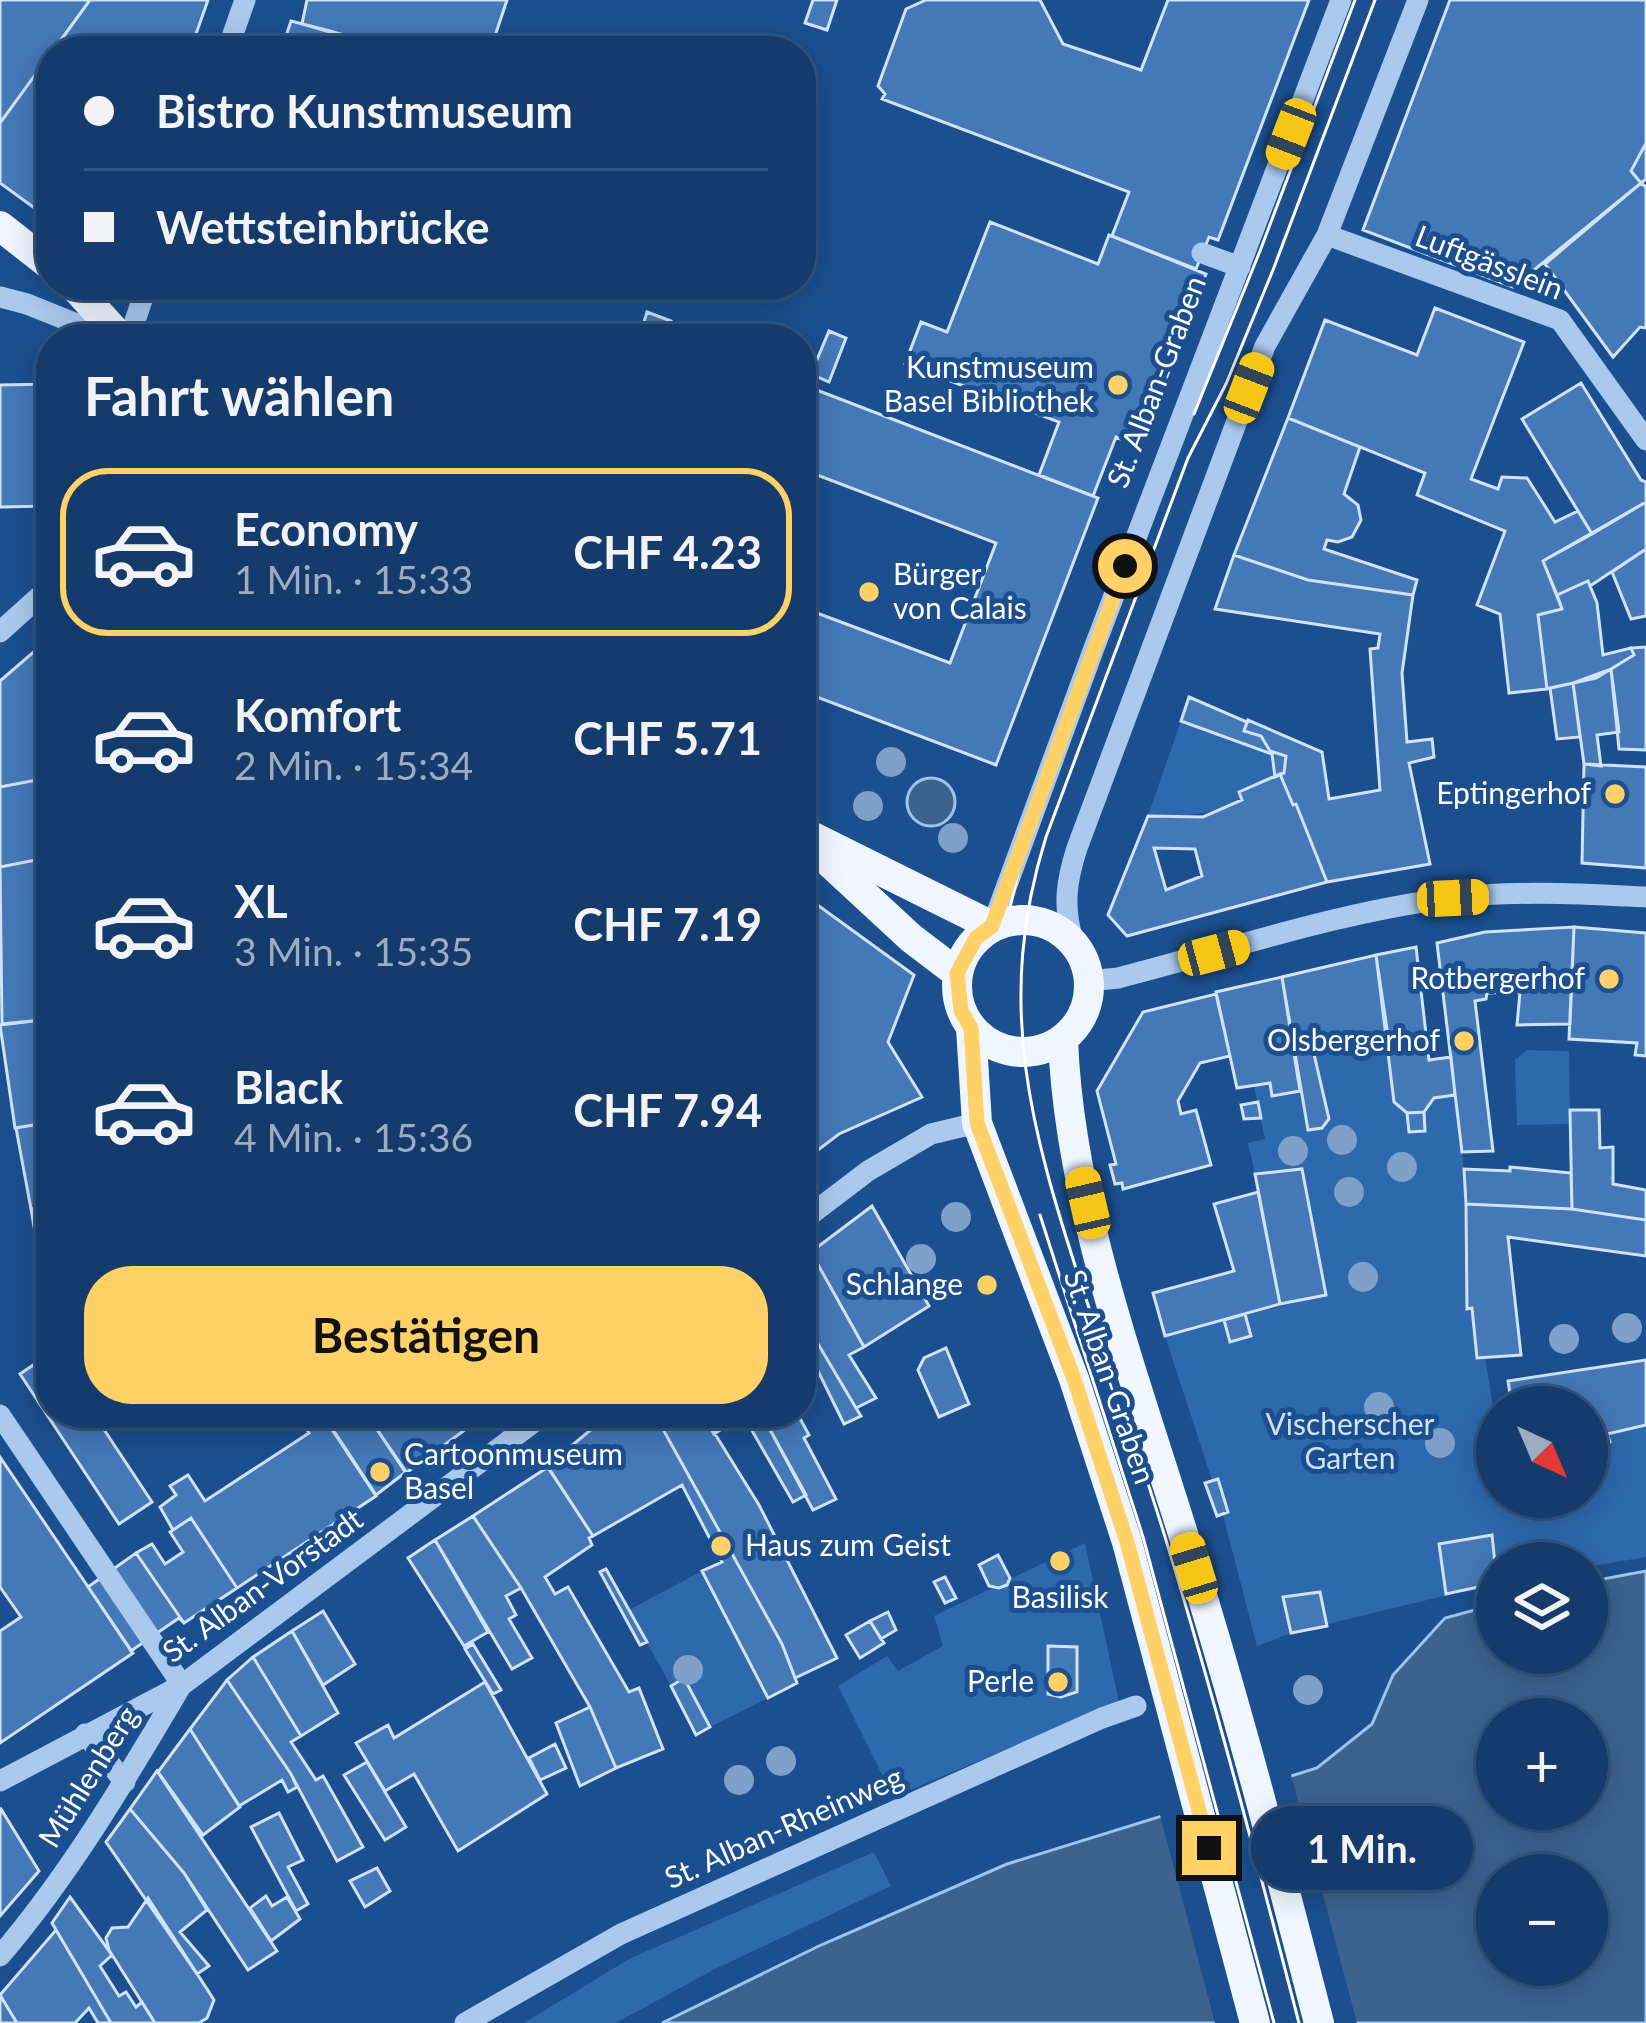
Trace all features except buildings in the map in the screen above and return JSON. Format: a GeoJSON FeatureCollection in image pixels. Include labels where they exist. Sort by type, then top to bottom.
{"type":"FeatureCollection","features":[{"type":"Feature","properties":{"kind":"main road"},"geometry":{"type":"LineString","coordinates":[[0,226],[36,254]]}},
{"type":"Feature","properties":{"kind":"main road"},"geometry":{"type":"LineString","coordinates":[[87,300],[108,324]]}},
{"type":"Feature","properties":{"kind":"main road"},"geometry":{"type":"LineString","coordinates":[[816,840],[992,926]]}},
{"type":"Feature","properties":{"kind":"main road"},"geometry":{"type":"LineString","coordinates":[[816,847],[911,938],[957,973]]}},
{"type":"Feature","properties":{"kind":"main road"},"geometry":{"type":"LineString","coordinates":[[1007,921],[1036,921],[1073,941],[1090,981],[1078,1023],[1063,1040],[1024,1053],[986,1042],[971,1028],[961,1011],[957,973],[976,938],[1007,921]]}},
{"type":"Feature","properties":{"kind":"main road","name":"St. Alban-Graben"},"geometry":{"type":"LineString","coordinates":[[971,1028],[977,1123],[1066,1358],[1127,1542],[1255,2023]]}},
{"type":"Feature","properties":{"kind":"main road","name":"St. Alban-Graben"},"geometry":{"type":"LineString","coordinates":[[1063,1040],[1067,1113],[1115,1319],[1233,1694],[1319,2023]]}},
{"type":"Feature","properties":{"kind":"street"},"geometry":{"type":"LineString","coordinates":[[232,36],[245,0]]}},
{"type":"Feature","properties":{"kind":"street","name":"St. Alban-Graben"},"geometry":{"type":"LineString","coordinates":[[992,926],[1341,0]]}},
{"type":"Feature","properties":{"kind":"street"},"geometry":{"type":"LineString","coordinates":[[1073,941],[1065,914],[1066,883],[1077,848],[1265,346],[1327,235],[1418,0]]}},
{"type":"Feature","properties":{"kind":"street","name":"Luftgässlein"},"geometry":{"type":"LineString","coordinates":[[1327,235],[1494,287],[1560,320],[1646,440]]}},
{"type":"Feature","properties":{"kind":"street"},"geometry":{"type":"LineString","coordinates":[[1202,253],[1240,267]]}},
{"type":"Feature","properties":{"kind":"street"},"geometry":{"type":"LineString","coordinates":[[0,297],[81,324]]}},
{"type":"Feature","properties":{"kind":"street"},"geometry":{"type":"LineString","coordinates":[[0,632],[36,600]]}},
{"type":"Feature","properties":{"kind":"street"},"geometry":{"type":"LineString","coordinates":[[1090,981],[1118,978],[1342,919],[1453,898],[1565,893],[1646,896]]}},
{"type":"Feature","properties":{"kind":"street"},"geometry":{"type":"LineString","coordinates":[[816,1211],[868,1171],[931,1134],[977,1123]]}},
{"type":"Feature","properties":{"kind":"street"},"geometry":{"type":"LineString","coordinates":[[0,1415],[182,1685]]}},
{"type":"Feature","properties":{"kind":"street","name":"St. Alban-Vorstadt"},"geometry":{"type":"LineString","coordinates":[[0,1781],[182,1685],[526,1428]]}},
{"type":"Feature","properties":{"kind":"street","name":"Mühlenberg"},"geometry":{"type":"LineString","coordinates":[[0,1956],[36,1913],[124,1782],[182,1685]]}},
{"type":"Feature","properties":{"kind":"street","name":"St. Alban-Rheinweg"},"geometry":{"type":"LineString","coordinates":[[464,2023],[621,1934],[1136,1706]]}},
{"type":"Feature","properties":{"kind":"street"},"geometry":{"type":"LineString","coordinates":[[86,1734],[124,1782]]}},
{"type":"Feature","properties":{"kind":"green space"},"geometry":{"type":"Polygon","coordinates":[[[1181,721],[1272,754],[1275,777],[1215,810],[1148,816],[1181,721]]]}},
{"type":"Feature","properties":{"kind":"green space","name":"Vischerscher Garten"},"geometry":{"type":"Polygon","coordinates":[[[1386,1037],[1394,1101],[1407,1113],[1424,1112],[1434,1098],[1455,1095],[1464,1169],[1467,1308],[1472,1308],[1477,1357],[1485,1357],[1490,1386],[1476,1386],[1476,1518],[1608,1518],[1608,1434],[1646,1425],[1646,1557],[1608,1563],[1608,1542],[1476,1542],[1476,1588],[1291,1633],[1257,1646],[1223,1515],[1217,1516],[1205,1483],[1212,1480],[1165,1336],[1325,1295],[1302,1169],[1255,1174],[1248,1143],[1265,1139],[1254,1086],[1270,1083],[1273,1096],[1301,1091],[1308,1130],[1322,1128],[1314,1054],[1386,1037]]]}},
{"type":"Feature","properties":{"kind":"green space"},"geometry":{"type":"Polygon","coordinates":[[[1527,1050],[1569,1051],[1570,1124],[1517,1125],[1515,1060],[1527,1050]]]}},
{"type":"Feature","properties":{"kind":"green space"},"geometry":{"type":"Polygon","coordinates":[[[1085,1543],[1119,1702],[893,1797],[838,1686],[887,1656],[898,1671],[943,1646],[934,1616],[1085,1543]]]}},
{"type":"Feature","properties":{"kind":"green space"},"geometry":{"type":"Polygon","coordinates":[[[702,1571],[768,1698],[710,1727],[684,1679],[671,1686],[629,1610],[702,1571]]]}},
{"type":"Feature","properties":{"kind":"green space"},"geometry":{"type":"Polygon","coordinates":[[[874,1852],[891,1886],[713,1970],[616,2023],[524,2023],[629,1959],[874,1852]]]}},
{"type":"Feature","properties":{"kind":"shaded area"},"geometry":{"type":"Polygon","coordinates":[[[931,778],[948,785],[955,802],[948,819],[931,826],[914,819],[907,802],[914,785],[931,778]]]}},
{"type":"Feature","properties":{"kind":"shaded area"},"geometry":{"type":"Polygon","coordinates":[[[1646,1571],[1646,2023],[662,2023],[821,1945],[1007,1864],[1317,1768],[1372,1724],[1393,1675],[1445,1618],[1476,1610],[1476,1674],[1608,1674],[1608,1578],[1646,1571]]]}},
{"type":"Feature","properties":{"kind":"pier"},"geometry":{"type":"Polygon","coordinates":[[[1290,1771],[1357,2023],[1215,2023],[1159,1811],[1290,1771]]]}},
{"type":"Feature","properties":{"kind":"tram line"},"geometry":{"type":"LineString","coordinates":[[1194,414],[1355,0]]}},
{"type":"Feature","properties":{"kind":"tram line"},"geometry":{"type":"LineString","coordinates":[[1299,2023],[1184,1600],[1048,1175],[1026,1066],[1023,955],[1046,837],[1188,458],[1226,384],[1273,270],[1375,0]]}},
{"type":"Feature","properties":{"kind":"tram line"},"geometry":{"type":"LineString","coordinates":[[1010,908],[1028,830],[1135,552]]}},
{"type":"Feature","properties":{"kind":"tram line"},"geometry":{"type":"LineString","coordinates":[[1040,1215],[1143,1537],[1274,2023]]}},
{"type":"Feature","properties":{"kind":"place","name":"Kunstmuseum Basel Bibliothek"},"geometry":{"type":"Point","coordinates":[1118,385]}},
{"type":"Feature","properties":{"kind":"place","name":"Bürger von Calais"},"geometry":{"type":"Point","coordinates":[869,592]}},
{"type":"Feature","properties":{"kind":"place","name":"Eptingerhof"},"geometry":{"type":"Point","coordinates":[1615,794]}},
{"type":"Feature","properties":{"kind":"place","name":"Rotbergerhof"},"geometry":{"type":"Point","coordinates":[1609,979]}},
{"type":"Feature","properties":{"kind":"place","name":"Olsbergerhof"},"geometry":{"type":"Point","coordinates":[1464,1041]}},
{"type":"Feature","properties":{"kind":"place","name":"Schlange"},"geometry":{"type":"Point","coordinates":[987,1285]}},
{"type":"Feature","properties":{"kind":"place","name":"Cartoonmuseum Basel"},"geometry":{"type":"Point","coordinates":[380,1472]}},
{"type":"Feature","properties":{"kind":"place","name":"Haus zum Geist"},"geometry":{"type":"Point","coordinates":[721,1546]}},
{"type":"Feature","properties":{"kind":"place","name":"Basilisk"},"geometry":{"type":"Point","coordinates":[1060,1561]}},
{"type":"Feature","properties":{"kind":"place","name":"Perle"},"geometry":{"type":"Point","coordinates":[1058,1682]}},
{"type":"Feature","properties":{"kind":"route"},"geometry":{"type":"LineString","coordinates":[[1125,566],[992,926],[964,954],[956,993],[971,1028],[977,1123],[1074,1379],[1127,1542],[1209,1848]]}}]}
